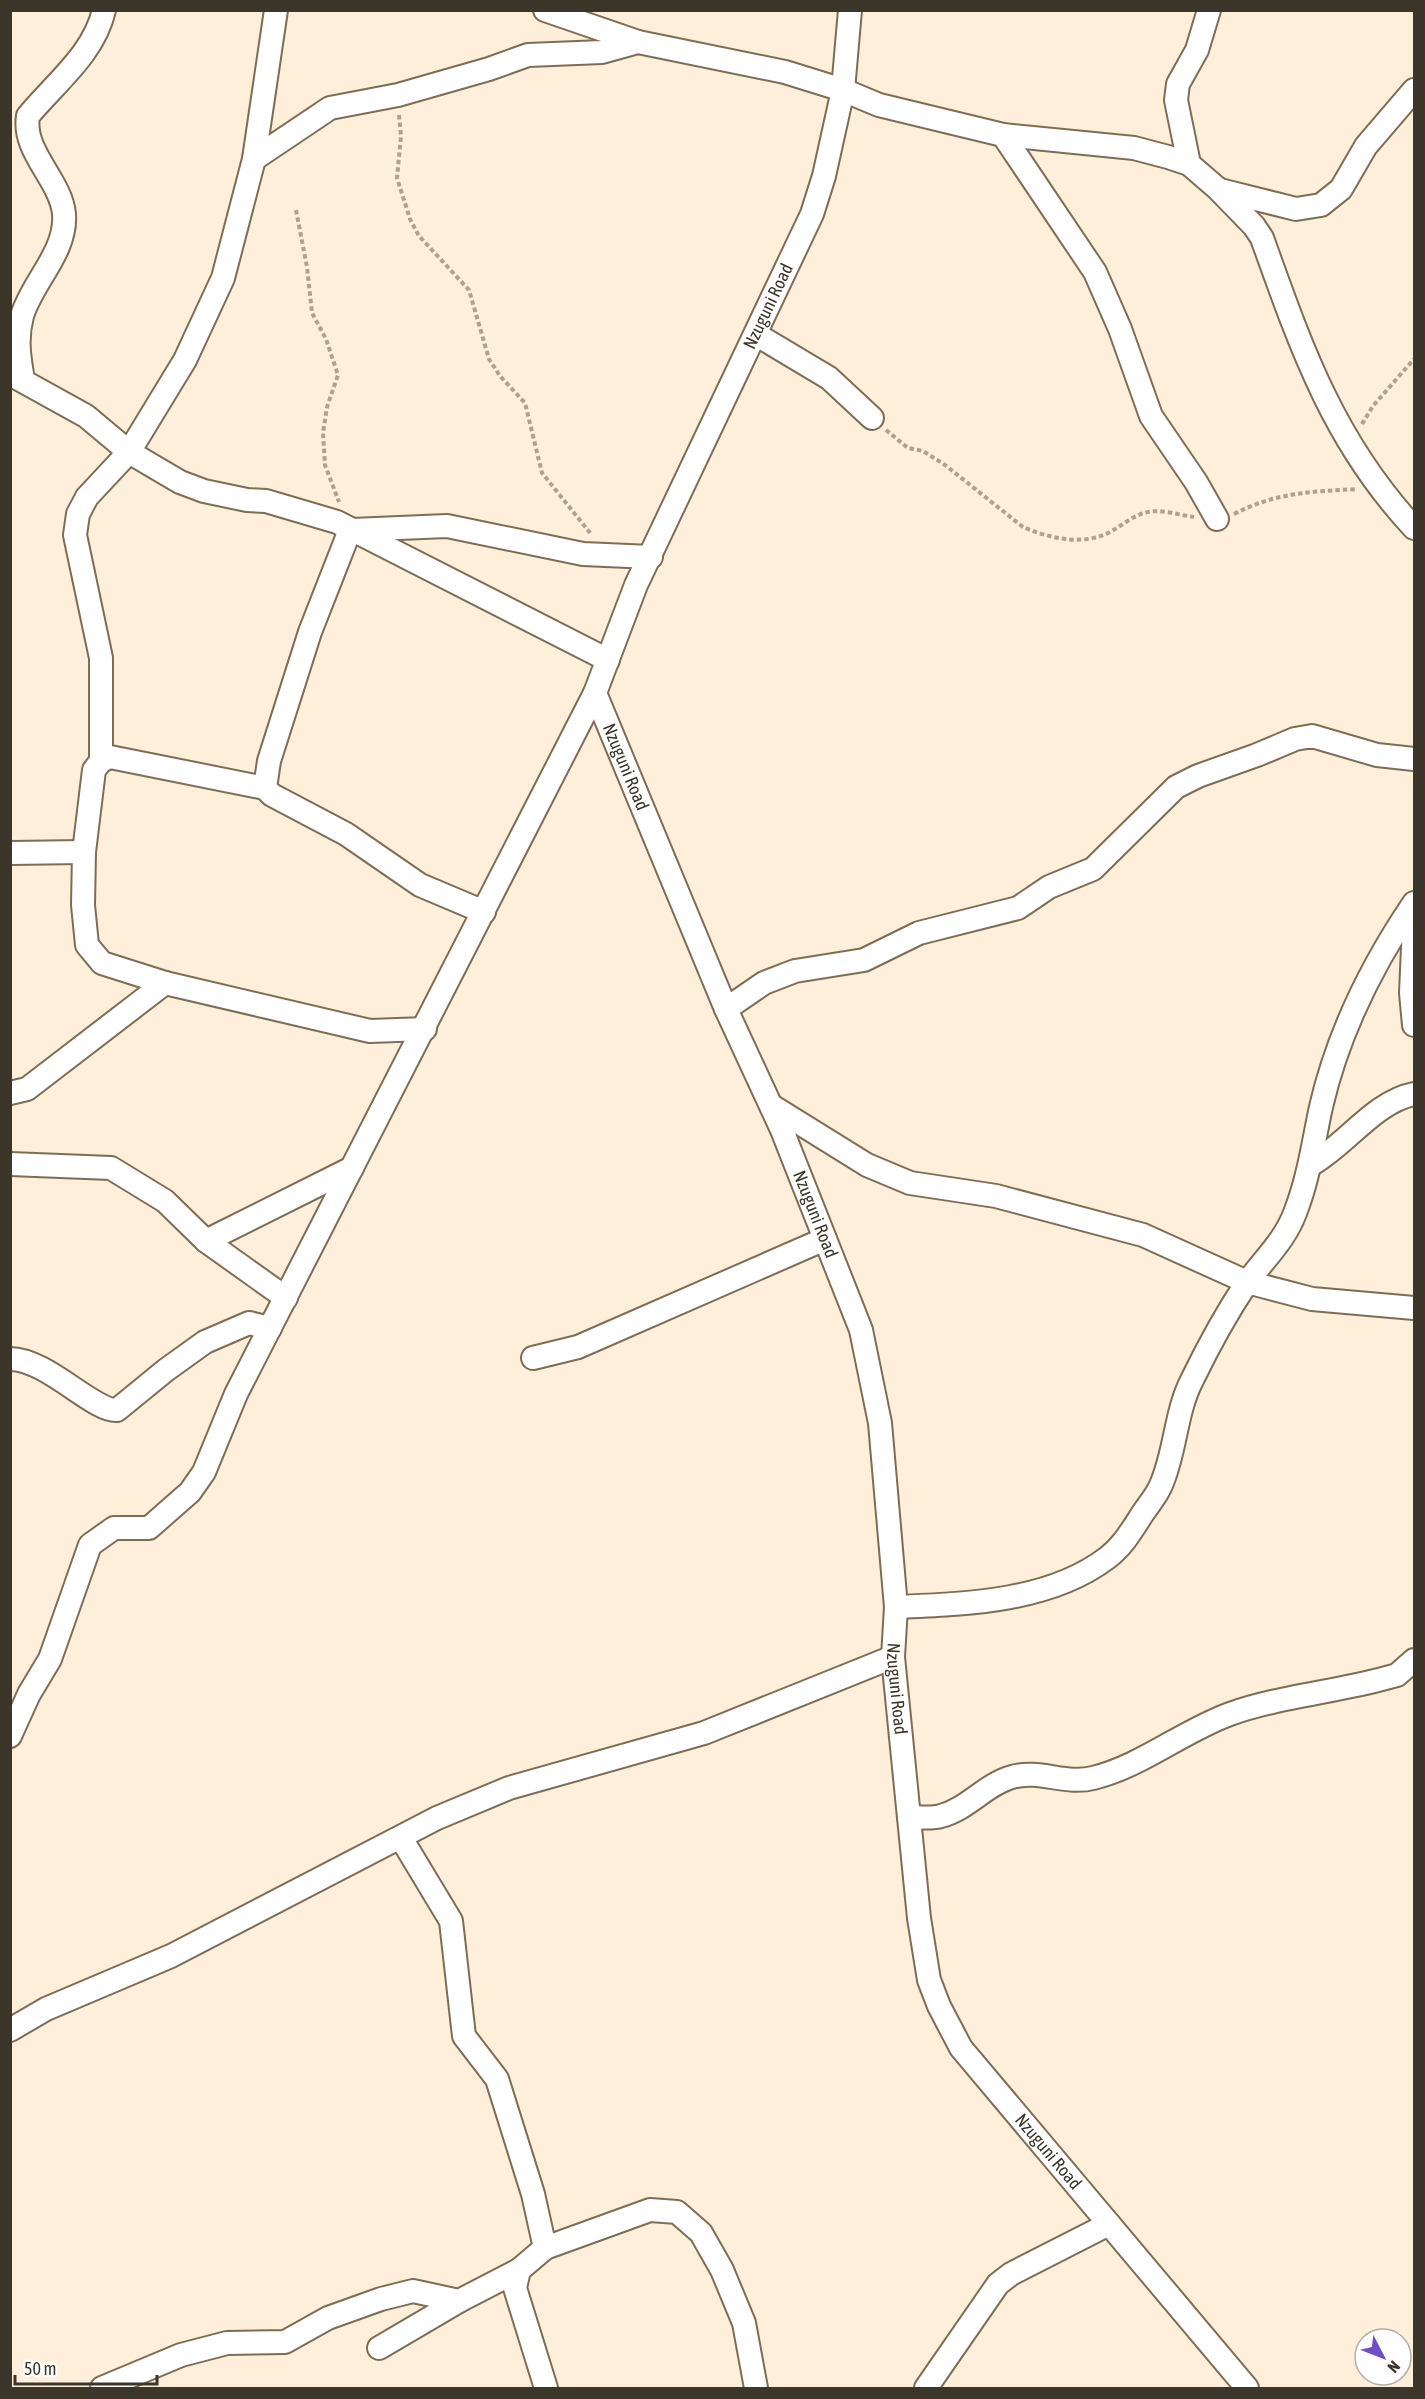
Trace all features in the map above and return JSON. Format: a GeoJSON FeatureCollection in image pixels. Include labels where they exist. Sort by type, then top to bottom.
{"type":"FeatureCollection","features":[{"type":"Feature","properties":{"kind":"street"},"geometry":{"type":"LineString","coordinates":[[104,10],[100,27],[83,56],[28,116],[27,126],[30,139],[57,190],[64,214],[63,231],[22,315],[17,344],[17,377],[86,416],[129,452],[190,486],[247,501],[266,501],[337,522],[608,660]]}},
{"type":"Feature","properties":{"kind":"street"},"geometry":{"type":"LineString","coordinates":[[276,10],[254,159],[223,278],[185,360],[129,452],[87,497],[78,514],[75,535],[101,658],[100,761],[94,770],[84,852],[82,905],[87,945],[102,963],[165,983],[370,1031],[425,1029]]}},
{"type":"Feature","properties":{"kind":"street"},"geometry":{"type":"LineString","coordinates":[[544,10],[638,42],[785,72],[843,90],[879,105],[1003,135],[1134,148],[1189,164],[1218,189],[1254,226],[1262,238],[1302,349],[1349,445],[1379,488],[1414,528]]}},
{"type":"Feature","properties":{"kind":"street","name":"Nzuguni Road"},"geometry":{"type":"LineString","coordinates":[[850,10],[843,90],[824,176],[812,214],[757,335],[636,585],[595,693],[726,1009],[772,1106],[861,1330],[880,1423],[896,1607],[893,1657],[919,1918],[929,1980],[939,2006],[962,2048],[1247,2388]]}},
{"type":"Feature","properties":{"kind":"street"},"geometry":{"type":"LineString","coordinates":[[1189,164],[1176,100],[1178,84],[1197,50],[1209,10]]}},
{"type":"Feature","properties":{"kind":"street"},"geometry":{"type":"LineString","coordinates":[[254,159],[330,108],[398,95],[489,69],[528,55],[602,52],[638,42]]}},
{"type":"Feature","properties":{"kind":"street"},"geometry":{"type":"LineString","coordinates":[[1218,189],[1296,209],[1321,205],[1341,189],[1366,146],[1414,90]]}},
{"type":"Feature","properties":{"kind":"street"},"geometry":{"type":"LineString","coordinates":[[1003,135],[1095,272],[1120,329],[1151,416],[1196,482],[1217,519]]}},
{"type":"Feature","properties":{"kind":"street"},"geometry":{"type":"LineString","coordinates":[[757,335],[829,378],[872,418]]}},
{"type":"Feature","properties":{"kind":"street"},"geometry":{"type":"LineString","coordinates":[[350,530],[447,526],[554,549],[651,557]]}},
{"type":"Feature","properties":{"kind":"street"},"geometry":{"type":"LineString","coordinates":[[265,788],[268,761],[310,632],[350,530]]}},
{"type":"Feature","properties":{"kind":"street"},"geometry":{"type":"LineString","coordinates":[[10,1736],[28,1694],[50,1659],[90,1545],[114,1528],[149,1528],[190,1491],[212,1456],[236,1394],[425,1029],[595,693]]}},
{"type":"Feature","properties":{"kind":"street"},"geometry":{"type":"LineString","coordinates":[[726,1009],[764,983],[795,970],[864,960],[919,933],[1018,908],[1049,886],[1093,868],[1176,787],[1198,776],[1257,756],[1295,739],[1312,736],[1377,755],[1414,759]]}},
{"type":"Feature","properties":{"kind":"street"},"geometry":{"type":"LineString","coordinates":[[100,761],[110,757],[265,788],[272,795],[346,834],[420,885],[484,912]]}},
{"type":"Feature","properties":{"kind":"street"},"geometry":{"type":"LineString","coordinates":[[10,853],[84,852]]}},
{"type":"Feature","properties":{"kind":"street"},"geometry":{"type":"LineString","coordinates":[[896,1607],[940,1605],[1034,1593],[1067,1580],[1108,1558],[1124,1543],[1160,1488],[1166,1472],[1179,1410],[1190,1382],[1247,1282],[1283,1237],[1295,1214],[1312,1164],[1322,1106],[1347,1023],[1394,933],[1414,903]]}},
{"type":"Feature","properties":{"kind":"street"},"geometry":{"type":"LineString","coordinates":[[1414,924],[1411,993],[1414,1025]]}},
{"type":"Feature","properties":{"kind":"street"},"geometry":{"type":"LineString","coordinates":[[10,1093],[27,1089],[165,983]]}},
{"type":"Feature","properties":{"kind":"street"},"geometry":{"type":"LineString","coordinates":[[1312,1164],[1329,1154],[1395,1100],[1414,1094]]}},
{"type":"Feature","properties":{"kind":"street"},"geometry":{"type":"LineString","coordinates":[[772,1106],[867,1166],[910,1183],[996,1196],[1143,1235],[1247,1282],[1312,1299],[1414,1308]]}},
{"type":"Feature","properties":{"kind":"street"},"geometry":{"type":"LineString","coordinates":[[10,1164],[111,1168],[165,1201],[206,1241],[286,1298]]}},
{"type":"Feature","properties":{"kind":"street"},"geometry":{"type":"LineString","coordinates":[[206,1241],[352,1168]]}},
{"type":"Feature","properties":{"kind":"street"},"geometry":{"type":"LineString","coordinates":[[533,1358],[578,1347],[825,1239]]}},
{"type":"Feature","properties":{"kind":"street"},"geometry":{"type":"LineString","coordinates":[[10,1359],[17,1359],[50,1372],[104,1408],[117,1410],[205,1342],[249,1323],[270,1328]]}},
{"type":"Feature","properties":{"kind":"street"},"geometry":{"type":"LineString","coordinates":[[10,2030],[46,2009],[171,1956],[438,1818],[509,1788],[704,1733],[893,1657]]}},
{"type":"Feature","properties":{"kind":"street"},"geometry":{"type":"LineString","coordinates":[[909,1817],[939,1817],[953,1812],[1004,1780],[1015,1776],[1029,1774],[1078,1782],[1096,1778],[1118,1770],[1230,1714],[1397,1675],[1414,1660]]}},
{"type":"Feature","properties":{"kind":"street"},"geometry":{"type":"LineString","coordinates":[[401,1838],[451,1921],[464,2036],[497,2079],[533,2194],[545,2248]]}},
{"type":"Feature","properties":{"kind":"street"},"geometry":{"type":"LineString","coordinates":[[379,2348],[459,2301],[519,2270],[545,2248],[650,2210],[677,2212],[701,2233],[722,2270],[744,2323],[756,2388]]}},
{"type":"Feature","properties":{"kind":"street"},"geometry":{"type":"LineString","coordinates":[[926,2388],[998,2284],[1011,2274],[1109,2224]]}},
{"type":"Feature","properties":{"kind":"street"},"geometry":{"type":"LineString","coordinates":[[519,2270],[515,2288],[546,2388]]}},
{"type":"Feature","properties":{"kind":"street"},"geometry":{"type":"LineString","coordinates":[[102,2388],[181,2355],[227,2343],[285,2342],[328,2318],[381,2299],[413,2291],[459,2301]]}},
{"type":"Feature","properties":{"kind":"path"},"geometry":{"type":"LineString","coordinates":[[398,95],[401,136],[397,178],[410,219],[419,236],[469,290],[489,359],[500,376],[525,403],[542,473],[609,555]]}},
{"type":"Feature","properties":{"kind":"path"},"geometry":{"type":"LineString","coordinates":[[296,210],[307,267],[312,313],[326,339],[338,375],[327,407],[323,434],[325,465],[350,530]]}},
{"type":"Feature","properties":{"kind":"path"},"geometry":{"type":"LineString","coordinates":[[1349,445],[1373,406],[1414,359]]}},
{"type":"Feature","properties":{"kind":"path"},"geometry":{"type":"LineString","coordinates":[[872,418],[908,448],[923,451],[945,465],[1023,527],[1038,533],[1084,541],[1106,534],[1145,513],[1158,512],[1217,519],[1276,496],[1379,488]]}}]}
